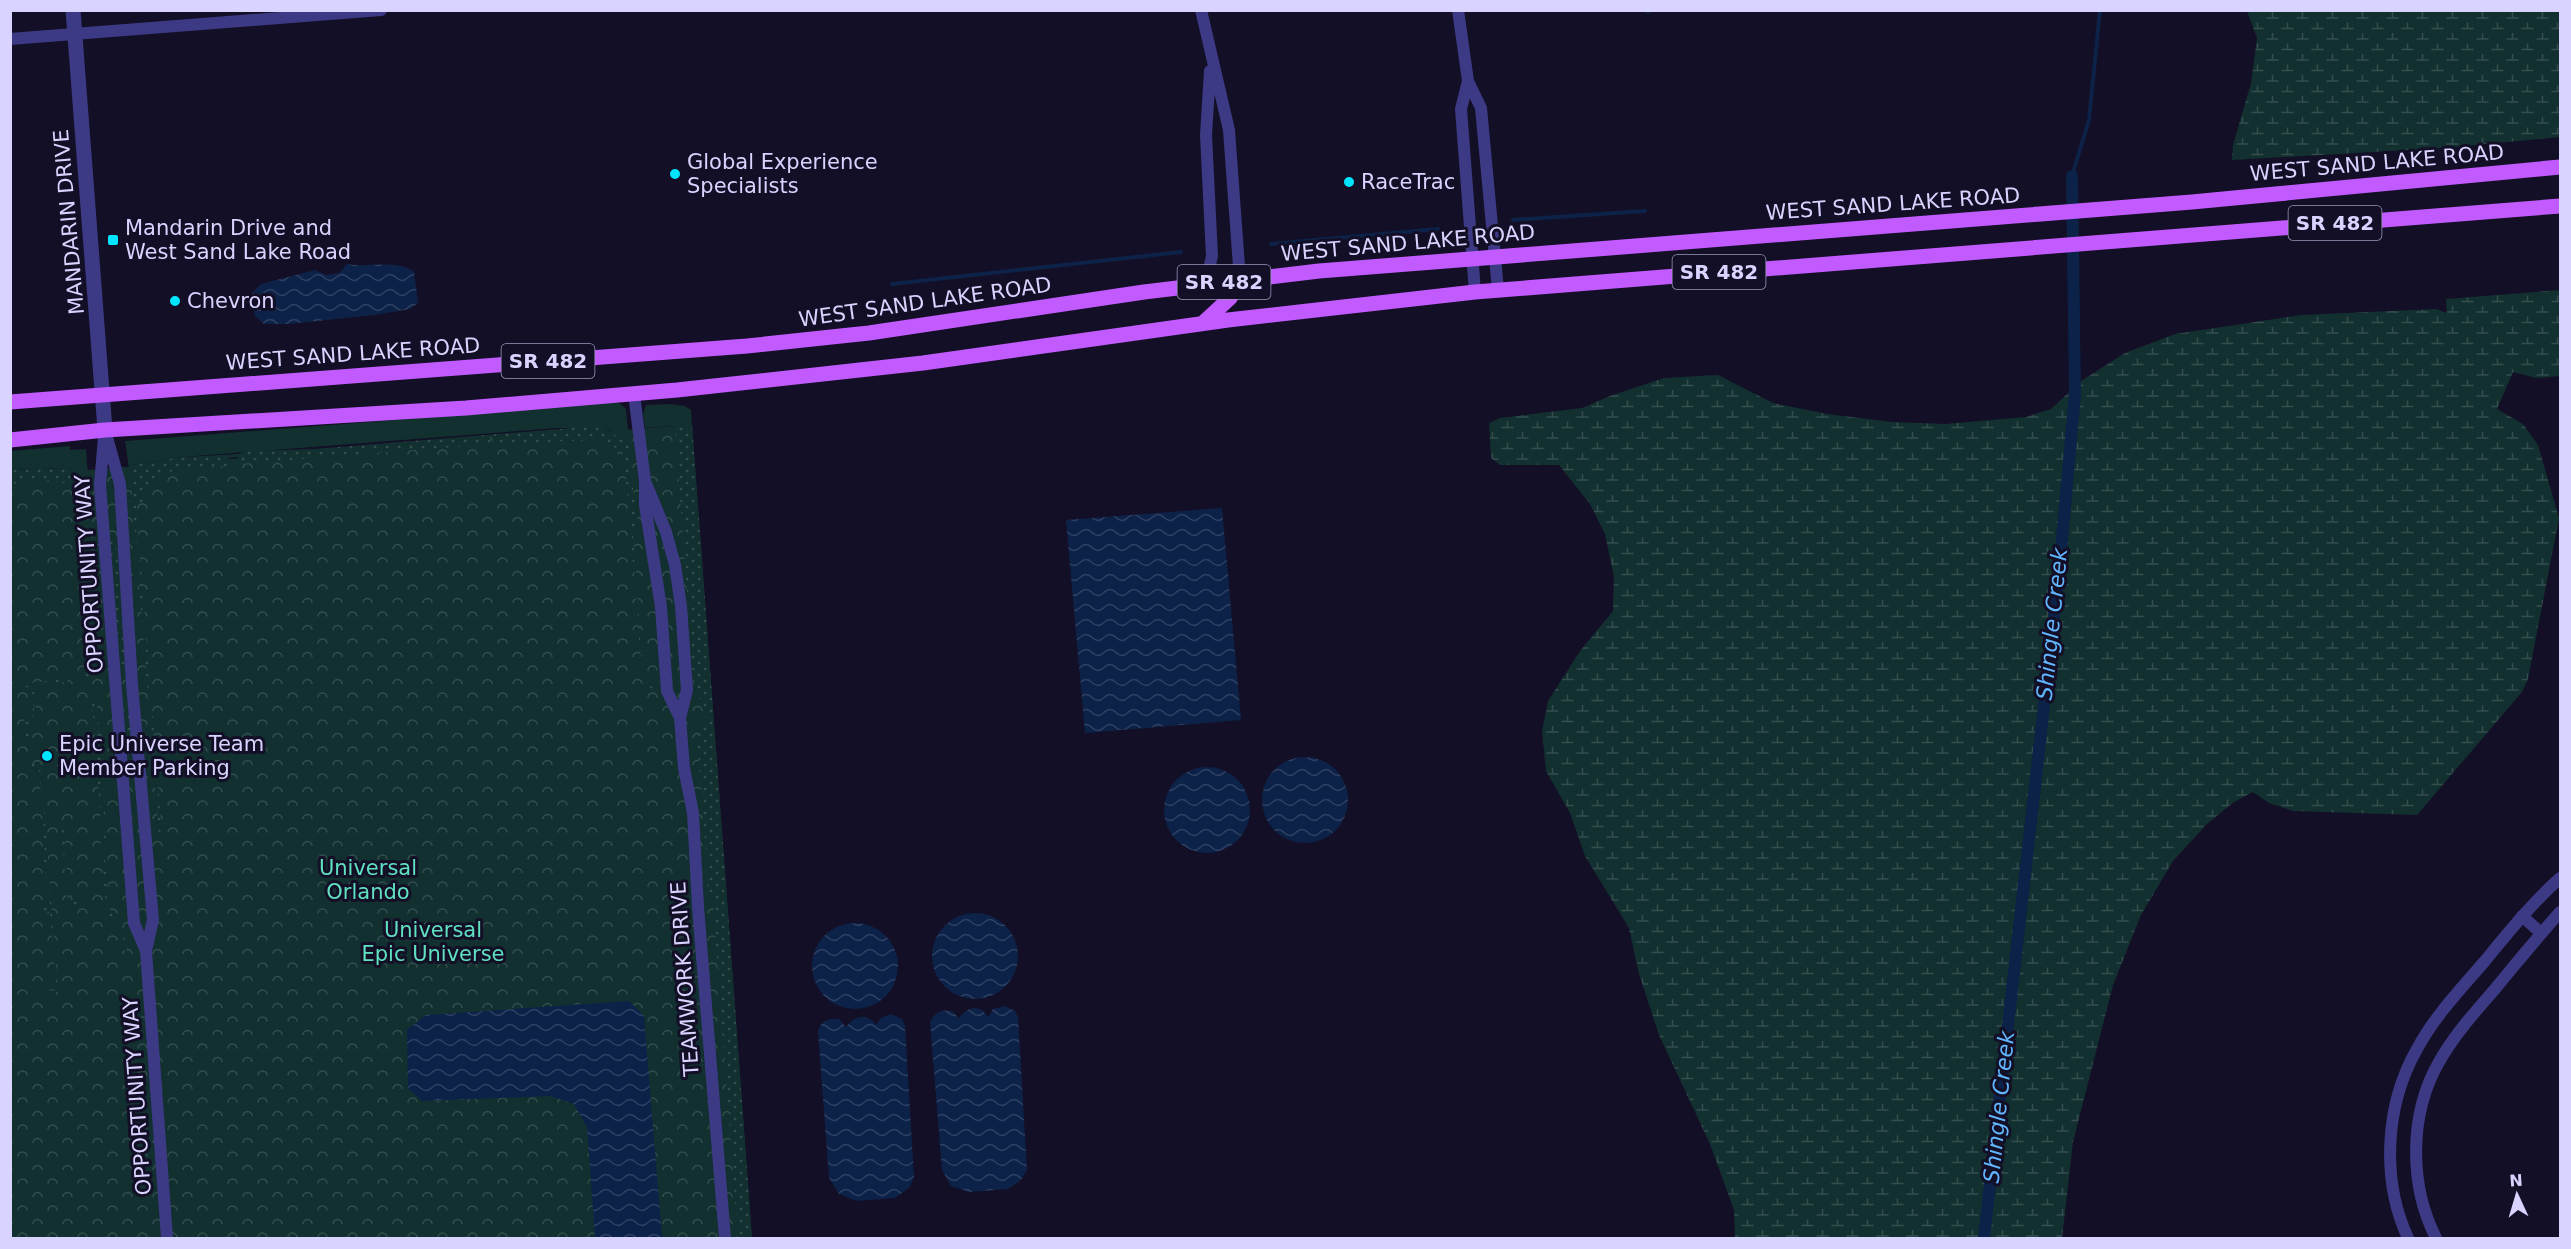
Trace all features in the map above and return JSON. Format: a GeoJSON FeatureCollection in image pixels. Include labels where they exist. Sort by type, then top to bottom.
{"type":"FeatureCollection","features":[{"type":"Feature","properties":{"kind":"main road","name":"WEST SAND LAKE ROAD"},"geometry":{"type":"LineString","coordinates":[[10,402],[747,346],[887,330],[1240,280],[1494,256],[2122,207],[2560,167]]}},
{"type":"Feature","properties":{"kind":"main road","name":"SR 482"},"geometry":{"type":"LineString","coordinates":[[10,440],[105,430],[466,408],[634,394],[933,362],[1201,323],[1475,292],[2560,206]]}},
{"type":"Feature","properties":{"kind":"main road"},"geometry":{"type":"LineString","coordinates":[[1201,323],[1223,306],[1240,280]]}},
{"type":"Feature","properties":{"kind":"street","name":"MANDARIN DRIVE"},"geometry":{"type":"LineString","coordinates":[[73,10],[105,430]]}},
{"type":"Feature","properties":{"kind":"street"},"geometry":{"type":"LineString","coordinates":[[10,39],[381,10]]}},
{"type":"Feature","properties":{"kind":"street"},"geometry":{"type":"LineString","coordinates":[[1201,10],[1211,61],[1229,130],[1240,280]]}},
{"type":"Feature","properties":{"kind":"street"},"geometry":{"type":"LineString","coordinates":[[1458,10],[1468,81],[1481,108],[1498,290]]}},
{"type":"Feature","properties":{"kind":"street"},"geometry":{"type":"LineString","coordinates":[[1195,285],[1209,269],[1212,256],[1206,135],[1211,61]]}},
{"type":"Feature","properties":{"kind":"street"},"geometry":{"type":"LineString","coordinates":[[1468,81],[1461,109],[1475,292]]}},
{"type":"Feature","properties":{"kind":"street"},"geometry":{"type":"LineString","coordinates":[[1464,157],[1487,155]]}},
{"type":"Feature","properties":{"kind":"street","name":"TEAMWORK DRIVE"},"geometry":{"type":"LineString","coordinates":[[634,394],[645,480],[645,505],[661,607],[667,691],[680,718]]}},
{"type":"Feature","properties":{"kind":"street","name":"OPPORTUNITY WAY"},"geometry":{"type":"LineString","coordinates":[[105,430],[100,485],[134,923],[146,951]]}},
{"type":"Feature","properties":{"kind":"street","name":"OPPORTUNITY WAY"},"geometry":{"type":"LineString","coordinates":[[105,430],[120,484],[132,684],[153,920],[146,951],[167,1239]]}},
{"type":"Feature","properties":{"kind":"street","name":"TEAMWORK DRIVE"},"geometry":{"type":"LineString","coordinates":[[645,480],[666,532],[675,565],[681,606],[687,690],[680,718],[684,768],[693,813],[698,907],[725,1239]]}},
{"type":"Feature","properties":{"kind":"street"},"geometry":{"type":"LineString","coordinates":[[2408,1239],[2391,1183],[2391,1127],[2400,1087],[2416,1050],[2437,1019],[2522,916],[2560,878]]}},
{"type":"Feature","properties":{"kind":"street"},"geometry":{"type":"LineString","coordinates":[[2436,1239],[2422,1197],[2416,1161],[2417,1130],[2424,1094],[2439,1062],[2457,1034],[2560,912]]}},
{"type":"Feature","properties":{"kind":"street"},"geometry":{"type":"LineString","coordinates":[[2522,916],[2541,933]]}},
{"type":"Feature","properties":{"kind":"green space"},"geometry":{"type":"Polygon","coordinates":[[[2247,11],[2560,11],[2560,137],[2443,148],[2232,160],[2233,145],[2251,83],[2257,38],[2247,11]]]}},
{"type":"Feature","properties":{"kind":"green space"},"geometry":{"type":"Polygon","coordinates":[[[2560,290],[2560,376],[2536,378],[2513,372],[2497,409],[2523,424],[2538,445],[2559,518],[2528,679],[2522,692],[2417,815],[2293,811],[2269,803],[2253,792],[2234,802],[2207,824],[2173,861],[2141,915],[2113,985],[2073,1142],[2062,1238],[1735,1238],[1734,1210],[1710,1144],[1659,1035],[1639,974],[1629,928],[1585,856],[1570,813],[1546,771],[1542,731],[1548,701],[1580,651],[1613,611],[1614,577],[1605,534],[1590,504],[1559,465],[1500,465],[1491,458],[1489,423],[1500,418],[1582,408],[1664,378],[1718,375],[1773,403],[1827,414],[1892,422],[1945,424],[2026,417],[2051,409],[2081,381],[2125,353],[2175,334],[2301,315],[2436,309],[2447,313],[2446,299],[2560,290]]]}},
{"type":"Feature","properties":{"kind":"green space"},"geometry":{"type":"Polygon","coordinates":[[[619,403],[626,409],[629,440],[605,428],[557,428],[182,457],[131,465],[130,476],[125,441],[619,403]]]}},
{"type":"Feature","properties":{"kind":"green space"},"geometry":{"type":"Polygon","coordinates":[[[646,405],[685,406],[691,410],[692,425],[645,428],[643,414],[646,405]]]}},
{"type":"Feature","properties":{"kind":"green space","name":"Universal Orlando"},"geometry":{"type":"Polygon","coordinates":[[[692,425],[752,1238],[11,1238],[11,476],[490,439],[490,437],[500,436],[500,439],[692,425]]]}},
{"type":"Feature","properties":{"kind":"green space"},"geometry":{"type":"Polygon","coordinates":[[[692,425],[752,1238],[738,1238],[712,892],[709,892],[697,739],[706,718],[705,708],[694,689],[675,426],[692,425]]]}},
{"type":"Feature","properties":{"kind":"green space"},"geometry":{"type":"Polygon","coordinates":[[[597,426],[605,428],[630,446],[639,528],[633,535],[644,687],[660,686],[660,689],[643,690],[625,466],[619,451],[607,443],[597,439],[501,445],[499,436],[490,437],[491,444],[377,453],[374,448],[367,449],[364,454],[239,464],[238,457],[228,458],[229,466],[177,470],[155,480],[147,489],[143,502],[136,504],[162,836],[159,836],[133,507],[128,508],[133,489],[131,465],[182,457],[239,454],[246,451],[314,449],[597,426]]]}},
{"type":"Feature","properties":{"kind":"green space"},"geometry":{"type":"Polygon","coordinates":[[[70,446],[70,450],[86,449],[88,476],[78,476],[70,468],[11,470],[11,451],[70,446]]]}},
{"type":"Feature","properties":{"kind":"green space"},"geometry":{"type":"Polygon","coordinates":[[[70,468],[79,476],[88,476],[103,659],[98,668],[83,678],[74,681],[34,684],[35,709],[29,722],[30,741],[26,741],[24,713],[34,710],[32,687],[22,687],[22,684],[73,678],[83,670],[88,655],[96,653],[94,635],[84,635],[86,631],[94,631],[91,584],[80,583],[82,580],[90,579],[87,538],[77,537],[77,535],[86,533],[84,492],[74,491],[68,485],[53,481],[11,484],[11,470],[70,468]]]}},
{"type":"Feature","properties":{"kind":"green space"},"geometry":{"type":"Polygon","coordinates":[[[108,524],[116,544],[124,664],[120,664],[108,524]]]}},
{"type":"Feature","properties":{"kind":"green space"},"geometry":{"type":"Polygon","coordinates":[[[123,701],[126,701],[128,705],[134,775],[132,779],[128,779],[123,701]]]}},
{"type":"Feature","properties":{"kind":"green space"},"geometry":{"type":"Polygon","coordinates":[[[92,702],[97,702],[106,824],[101,824],[92,702]]]}},
{"type":"Feature","properties":{"kind":"green space"},"geometry":{"type":"Polygon","coordinates":[[[61,761],[68,762],[69,765],[59,767],[69,901],[78,900],[75,906],[67,902],[57,765],[61,761]]]}},
{"type":"Feature","properties":{"kind":"green space"},"geometry":{"type":"Polygon","coordinates":[[[32,764],[37,764],[41,769],[58,991],[49,996],[48,991],[56,990],[50,912],[39,910],[49,907],[45,861],[37,861],[36,858],[45,856],[39,768],[30,769],[32,764]]]}},
{"type":"Feature","properties":{"kind":"green space"},"geometry":{"type":"Polygon","coordinates":[[[105,826],[106,846],[104,847],[109,908],[114,918],[122,914],[128,962],[125,962],[122,919],[107,919],[100,838],[104,837],[105,826]]]}},
{"type":"Feature","properties":{"kind":"water"},"geometry":{"type":"Polygon","coordinates":[[[347,264],[391,265],[407,268],[414,272],[418,303],[410,309],[374,315],[289,324],[264,324],[256,317],[251,305],[252,293],[261,284],[315,270],[326,275],[339,273],[347,264]]]}},
{"type":"Feature","properties":{"kind":"water"},"geometry":{"type":"Polygon","coordinates":[[[1222,508],[1241,720],[1085,733],[1066,520],[1222,508]]]}},
{"type":"Feature","properties":{"kind":"water"},"geometry":{"type":"Polygon","coordinates":[[[1305,757],[1322,760],[1341,776],[1345,783],[1348,800],[1345,817],[1329,836],[1322,840],[1305,843],[1288,840],[1269,824],[1265,817],[1262,800],[1265,783],[1281,764],[1288,760],[1305,757]]]}},
{"type":"Feature","properties":{"kind":"water"},"geometry":{"type":"Polygon","coordinates":[[[1207,767],[1224,770],[1243,786],[1247,793],[1250,810],[1247,827],[1231,846],[1224,850],[1207,853],[1190,850],[1171,834],[1167,827],[1164,810],[1167,793],[1183,774],[1190,770],[1207,767]]]}},
{"type":"Feature","properties":{"kind":"water"},"geometry":{"type":"Polygon","coordinates":[[[975,913],[992,916],[1006,925],[1015,939],[1018,956],[1015,973],[1006,987],[992,996],[975,999],[958,996],[944,987],[935,973],[932,956],[935,939],[944,925],[958,916],[975,913]]]}},
{"type":"Feature","properties":{"kind":"water"},"geometry":{"type":"Polygon","coordinates":[[[855,923],[872,926],[891,942],[895,949],[898,966],[895,983],[879,1002],[872,1006],[855,1009],[838,1006],[819,990],[815,983],[812,966],[815,949],[831,930],[838,926],[855,923]]]}},
{"type":"Feature","properties":{"kind":"water"},"geometry":{"type":"Polygon","coordinates":[[[629,1001],[644,1016],[662,1238],[595,1238],[587,1127],[574,1104],[550,1096],[422,1101],[408,1088],[407,1030],[426,1015],[629,1001]]]}},
{"type":"Feature","properties":{"kind":"water"},"geometry":{"type":"Polygon","coordinates":[[[1004,1006],[1015,1011],[1018,1017],[1027,1170],[1021,1180],[1008,1189],[969,1192],[951,1186],[942,1170],[930,1022],[936,1014],[945,1010],[952,1011],[959,1018],[966,1011],[977,1008],[988,1017],[993,1009],[1004,1006]]]}},
{"type":"Feature","properties":{"kind":"water"},"geometry":{"type":"Polygon","coordinates":[[[891,1014],[902,1019],[905,1026],[914,1178],[909,1188],[895,1198],[856,1201],[839,1194],[829,1178],[818,1031],[821,1024],[829,1019],[839,1019],[846,1027],[853,1020],[864,1017],[876,1025],[881,1018],[891,1014]]]}},
{"type":"Feature","properties":{"kind":"waterway","name":"Shingle Creek"},"geometry":{"type":"LineString","coordinates":[[2072,176],[2089,120],[2100,10]]}},
{"type":"Feature","properties":{"kind":"waterway","name":"Shingle Creek"},"geometry":{"type":"LineString","coordinates":[[1984,1238],[2059,573],[2075,394],[2072,176]]}},
{"type":"Feature","properties":{"kind":"waterway"},"geometry":{"type":"LineString","coordinates":[[1513,220],[1645,211]]}},
{"type":"Feature","properties":{"kind":"waterway"},"geometry":{"type":"LineString","coordinates":[[1271,244],[1438,229]]}},
{"type":"Feature","properties":{"kind":"waterway"},"geometry":{"type":"LineString","coordinates":[[892,284],[1181,252]]}},
{"type":"Feature","properties":{"kind":"place","name":"Global Experience Specialists"},"geometry":{"type":"Point","coordinates":[675,174]}},
{"type":"Feature","properties":{"kind":"place","name":"RaceTrac"},"geometry":{"type":"Point","coordinates":[1349,182]}},
{"type":"Feature","properties":{"kind":"place","name":"Mandarin Drive and West Sand Lake Road"},"geometry":{"type":"Point","coordinates":[113,240]}},
{"type":"Feature","properties":{"kind":"place","name":"Chevron"},"geometry":{"type":"Point","coordinates":[175,301]}},
{"type":"Feature","properties":{"kind":"place","name":"Epic Universe Team Member Parking"},"geometry":{"type":"Point","coordinates":[47,756]}},
{"type":"Feature","properties":{"kind":"park label","name":"Universal Epic Universe"},"geometry":{"type":"Point","coordinates":[433,942]}}]}
